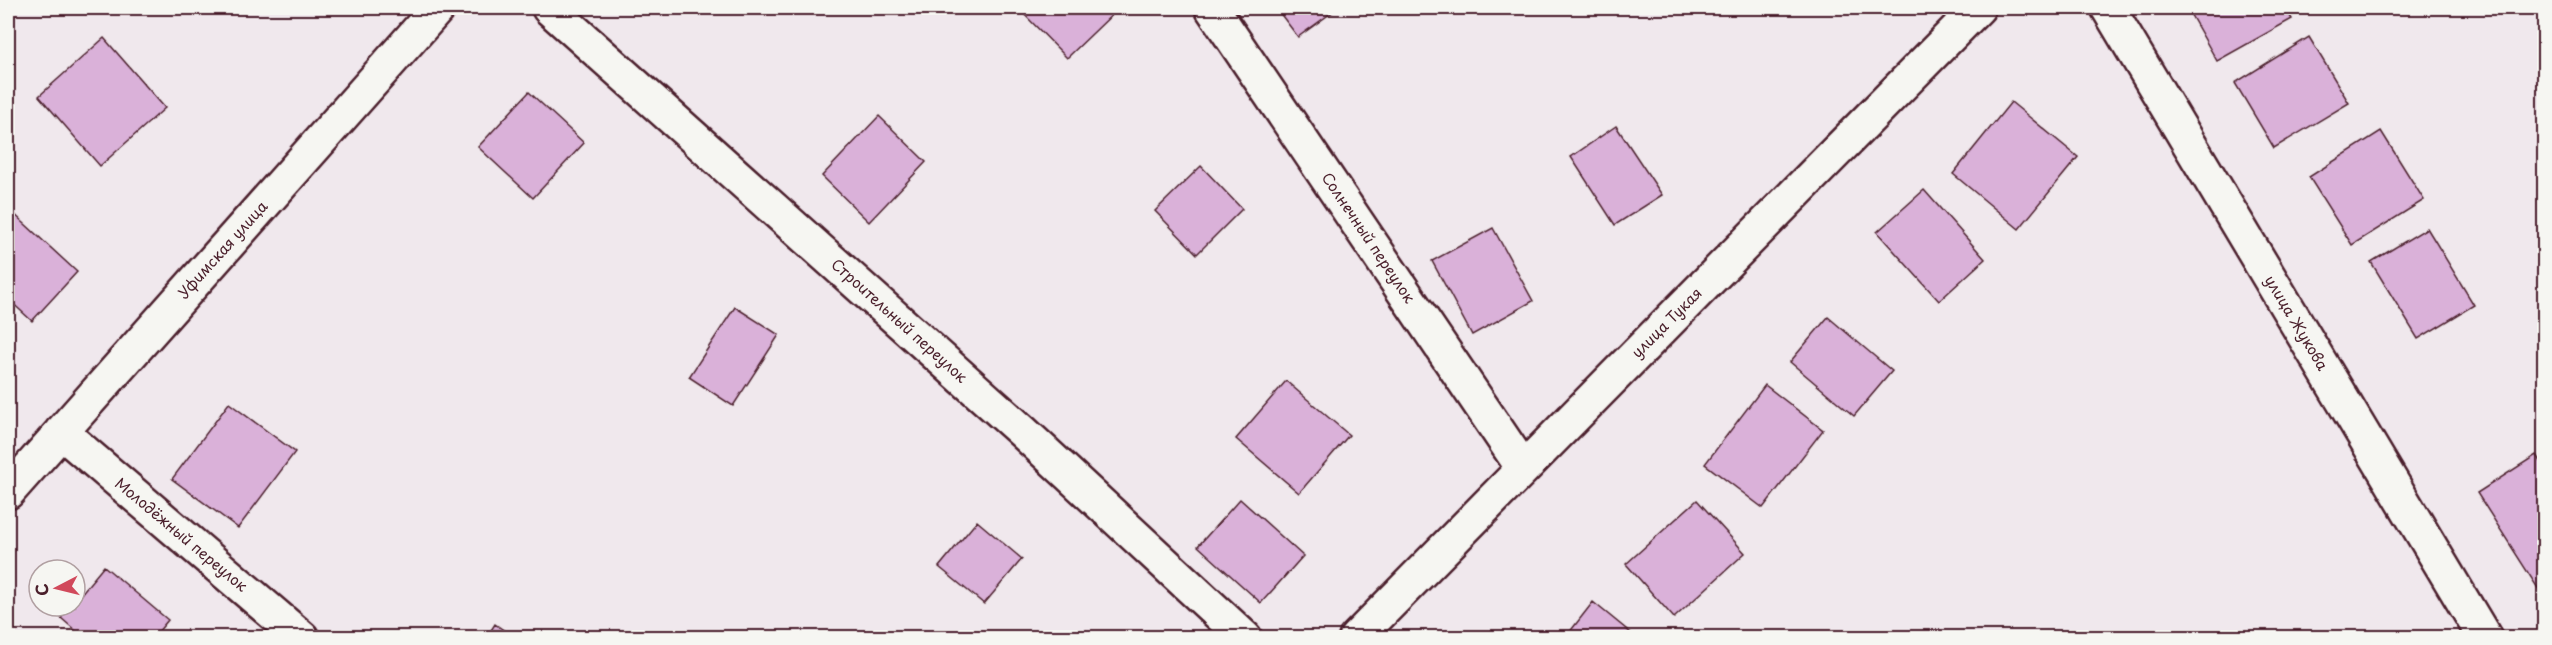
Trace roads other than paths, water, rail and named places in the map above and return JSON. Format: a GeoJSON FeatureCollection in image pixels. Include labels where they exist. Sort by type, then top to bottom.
{"type":"FeatureCollection","features":[{"type":"Feature","properties":{"kind":"street","name":"Уфимская улица"},"geometry":{"type":"LineString","coordinates":[[8,492],[438,8]]}},
{"type":"Feature","properties":{"kind":"street","name":"Строительный переулок"},"geometry":{"type":"LineString","coordinates":[[549,8],[1022,431],[1245,638]]}},
{"type":"Feature","properties":{"kind":"street","name":"Солнечный переулок"},"geometry":{"type":"LineString","coordinates":[[1212,8],[1523,468]]}},
{"type":"Feature","properties":{"kind":"street","name":"улица Тукая"},"geometry":{"type":"LineString","coordinates":[[1356,638],[1978,8]]}},
{"type":"Feature","properties":{"kind":"street","name":"улица Жукова"},"geometry":{"type":"LineString","coordinates":[[2108,8],[2485,638]]}},
{"type":"Feature","properties":{"kind":"street","name":"Молодёжный переулок"},"geometry":{"type":"LineString","coordinates":[[61,432],[302,638]]}}]}
